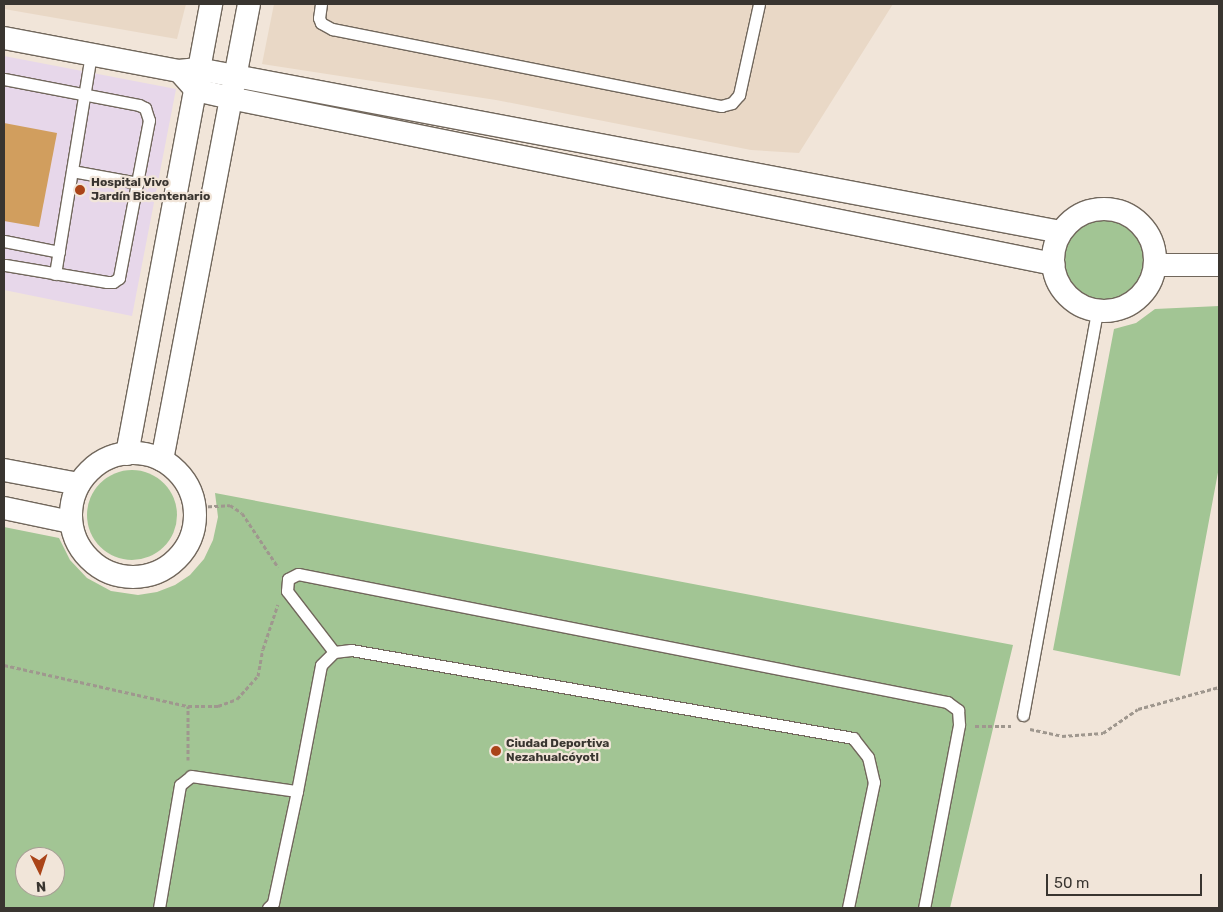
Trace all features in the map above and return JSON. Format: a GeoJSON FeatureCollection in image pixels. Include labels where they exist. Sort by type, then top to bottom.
{"type":"FeatureCollection","features":[{"type":"Feature","properties":{"kind":"street"},"geometry":{"type":"LineString","coordinates":[[127,454],[191,76],[211,4]]}},
{"type":"Feature","properties":{"kind":"street"},"geometry":{"type":"LineString","coordinates":[[162,460],[249,4]]}},
{"type":"Feature","properties":{"kind":"street"},"geometry":{"type":"LineString","coordinates":[[4,38],[191,76],[236,76],[1061,232]]}},
{"type":"Feature","properties":{"kind":"street"},"geometry":{"type":"LineString","coordinates":[[191,76],[230,98],[1053,264]]}},
{"type":"Feature","properties":{"kind":"street"},"geometry":{"type":"LineString","coordinates":[[1096,209],[1112,209],[1127,214],[1140,222],[1149,235],[1154,249],[1156,265],[1152,280],[1142,295],[1128,306],[1110,311],[1097,310],[1076,304],[1063,292],[1054,276],[1055,241],[1061,232],[1079,215],[1096,209]]}},
{"type":"Feature","properties":{"kind":"street"},"geometry":{"type":"LineString","coordinates":[[1156,265],[1219,265]]}},
{"type":"Feature","properties":{"kind":"street"},"geometry":{"type":"LineString","coordinates":[[127,454],[139,454],[162,460],[178,472],[189,488],[195,507],[194,526],[188,545],[176,561],[159,572],[141,577],[121,576],[102,570],[87,558],[76,541],[71,522],[72,503],[79,484],[91,469],[108,458],[127,454]]}},
{"type":"Feature","properties":{"kind":"street"},"geometry":{"type":"LineString","coordinates":[[4,470],[79,484]]}},
{"type":"Feature","properties":{"kind":"street"},"geometry":{"type":"LineString","coordinates":[[4,508],[71,522]]}},
{"type":"Feature","properties":{"kind":"lane"},"geometry":{"type":"LineString","coordinates":[[321,4],[319,18],[322,23],[332,29],[721,106],[732,103],[739,95],[759,4]]}},
{"type":"Feature","properties":{"kind":"lane"},"geometry":{"type":"LineString","coordinates":[[55,274],[91,55]]}},
{"type":"Feature","properties":{"kind":"lane"},"geometry":{"type":"LineString","coordinates":[[4,79],[139,106],[148,114],[138,183],[119,278],[114,282],[107,282],[4,265]]}},
{"type":"Feature","properties":{"kind":"lane"},"geometry":{"type":"LineString","coordinates":[[72,171],[138,183]]}},
{"type":"Feature","properties":{"kind":"lane"},"geometry":{"type":"LineString","coordinates":[[4,241],[59,252]]}},
{"type":"Feature","properties":{"kind":"lane"},"geometry":{"type":"LineString","coordinates":[[1021,720],[1097,310]]}},
{"type":"Feature","properties":{"kind":"lane"},"geometry":{"type":"LineString","coordinates":[[334,652],[287,591],[288,579],[298,574],[947,702],[958,710],[960,726],[924,908]]}},
{"type":"Feature","properties":{"kind":"lane"},"geometry":{"type":"LineString","coordinates":[[268,908],[272,903],[297,790],[321,665],[334,652],[351,650],[853,738],[868,757],[874,782],[848,908]]}},
{"type":"Feature","properties":{"kind":"lane"},"geometry":{"type":"LineString","coordinates":[[159,908],[180,785],[190,776],[297,790]]}},
{"type":"Feature","properties":{"kind":"path"},"geometry":{"type":"LineString","coordinates":[[195,507],[230,505],[242,513],[288,579]]}},
{"type":"Feature","properties":{"kind":"path"},"geometry":{"type":"LineString","coordinates":[[4,666],[188,706],[218,706],[237,699],[250,687],[258,676],[275,608],[287,591]]}},
{"type":"Feature","properties":{"kind":"path"},"geometry":{"type":"LineString","coordinates":[[1028,728],[1062,736],[1103,733],[1138,709],[1219,687]]}},
{"type":"Feature","properties":{"kind":"path"},"geometry":{"type":"LineString","coordinates":[[188,706],[186,752],[190,776]]}},
{"type":"Feature","properties":{"kind":"path"},"geometry":{"type":"LineString","coordinates":[[960,726],[1021,720]]}},
{"type":"Feature","properties":{"kind":"shaded area"},"geometry":{"type":"Polygon","coordinates":[[[4,4],[186,4],[177,39],[4,9],[4,4]]]}},
{"type":"Feature","properties":{"kind":"shaded area"},"geometry":{"type":"Polygon","coordinates":[[[274,4],[893,4],[799,153],[751,150],[496,100],[262,64],[274,4]]]}},
{"type":"Feature","properties":{"kind":"shaded area","name":"Hospital Vivo Jardín Bicentenario"},"geometry":{"type":"Polygon","coordinates":[[[4,56],[176,89],[132,316],[4,290],[4,56]]]}},
{"type":"Feature","properties":{"kind":"green space"},"geometry":{"type":"Polygon","coordinates":[[[1104,215],[1121,218],[1136,228],[1146,243],[1149,260],[1146,277],[1136,292],[1121,302],[1104,305],[1087,302],[1072,292],[1062,277],[1059,260],[1062,243],[1072,228],[1087,218],[1104,215]]]}},
{"type":"Feature","properties":{"kind":"green space"},"geometry":{"type":"Polygon","coordinates":[[[1219,306],[1219,467],[1180,676],[1053,650],[1114,329],[1136,323],[1155,309],[1219,306]]]}},
{"type":"Feature","properties":{"kind":"green space"},"geometry":{"type":"Polygon","coordinates":[[[132,470],[149,473],[164,483],[174,498],[177,515],[174,532],[164,547],[149,557],[132,560],[115,557],[100,547],[90,532],[87,515],[90,498],[100,483],[115,473],[132,470]]]}},
{"type":"Feature","properties":{"kind":"green space","name":"Ciudad Deportiva Nezahualcóyotl"},"geometry":{"type":"Polygon","coordinates":[[[215,493],[1013,645],[950,908],[4,908],[4,527],[59,538],[70,560],[87,578],[111,591],[138,595],[157,592],[175,585],[190,575],[204,559],[213,540],[218,517],[215,493]]]}},
{"type":"Feature","properties":{"kind":"building"},"geometry":{"type":"Polygon","coordinates":[[[4,123],[57,133],[39,227],[4,221],[4,123]]]}},
{"type":"Feature","properties":{"kind":"place","name":"Hospital Vivo Jardín Bicentenario"},"geometry":{"type":"Point","coordinates":[80,190]}},
{"type":"Feature","properties":{"kind":"place","name":"Ciudad Deportiva Nezahualcóyotl"},"geometry":{"type":"Point","coordinates":[496,751]}}]}
